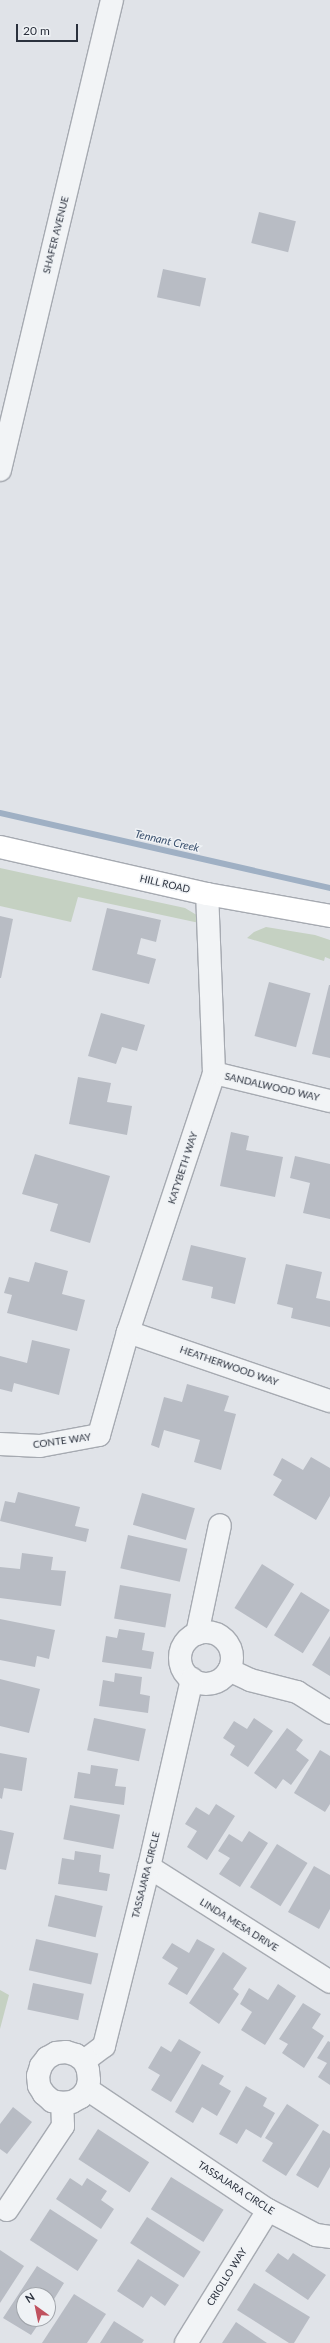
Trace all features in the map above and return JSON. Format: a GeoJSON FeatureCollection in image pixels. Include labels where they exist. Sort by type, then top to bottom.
{"type":"FeatureCollection","features":[{"type":"Feature","properties":{"kind":"main road","name":"HILL ROAD"},"geometry":{"type":"LineString","coordinates":[[0,847],[208,894],[330,916]]}},
{"type":"Feature","properties":{"kind":"street","name":"SHAFER AVENUE"},"geometry":{"type":"LineString","coordinates":[[0,470],[4,440],[112,0]]}},
{"type":"Feature","properties":{"kind":"street","name":"KATYBETH WAY"},"geometry":{"type":"LineString","coordinates":[[99,1435],[128,1332],[214,1073],[208,894]]}},
{"type":"Feature","properties":{"kind":"street","name":"SANDALWOOD WAY"},"geometry":{"type":"LineString","coordinates":[[214,1073],[330,1101]]}},
{"type":"Feature","properties":{"kind":"street","name":"HEATHERWOOD WAY"},"geometry":{"type":"LineString","coordinates":[[128,1332],[330,1400]]}},
{"type":"Feature","properties":{"kind":"street","name":"CONTE WAY"},"geometry":{"type":"LineString","coordinates":[[0,1444],[40,1446],[99,1435]]}},
{"type":"Feature","properties":{"kind":"street"},"geometry":{"type":"LineString","coordinates":[[197,1634],[220,1525]]}},
{"type":"Feature","properties":{"kind":"street"},"geometry":{"type":"LineString","coordinates":[[207,1632],[215,1634],[225,1641],[230,1650],[232,1659],[229,1670],[220,1679],[208,1684],[192,1679],[185,1673],[180,1662],[180,1653],[186,1641],[197,1634],[207,1632]]}},
{"type":"Feature","properties":{"kind":"street"},"geometry":{"type":"LineString","coordinates":[[229,1670],[250,1680],[297,1692],[330,1713]]}},
{"type":"Feature","properties":{"kind":"street","name":"TASSAJARA CIRCLE"},"geometry":{"type":"LineString","coordinates":[[84,2061],[104,2046],[149,1867],[192,1679]]}},
{"type":"Feature","properties":{"kind":"street","name":"LINDA MESA DRIVE"},"geometry":{"type":"LineString","coordinates":[[149,1867],[330,1982]]}},
{"type":"Feature","properties":{"kind":"street"},"geometry":{"type":"LineString","coordinates":[[66,2052],[76,2055],[84,2061],[90,2080],[87,2089],[81,2097],[72,2102],[62,2103],[52,2101],[44,2094],[39,2086],[38,2076],[41,2066],[47,2058],[56,2053],[66,2052]]}},
{"type":"Feature","properties":{"kind":"street","name":"TASSAJARA CIRCLE"},"geometry":{"type":"LineString","coordinates":[[87,2089],[268,2210],[316,2235],[330,2237]]}},
{"type":"Feature","properties":{"kind":"street"},"geometry":{"type":"LineString","coordinates":[[7,2210],[63,2126],[62,2103]]}},
{"type":"Feature","properties":{"kind":"street","name":"CRIOLLO WAY"},"geometry":{"type":"LineString","coordinates":[[186,2343],[268,2210]]}},
{"type":"Feature","properties":{"kind":"green space"},"geometry":{"type":"Polygon","coordinates":[[[0,868],[185,908],[200,917],[204,924],[78,897],[71,922],[0,906],[0,868]]]}},
{"type":"Feature","properties":{"kind":"green space"},"geometry":{"type":"Polygon","coordinates":[[[266,927],[315,935],[330,940],[330,959],[325,957],[324,961],[247,938],[254,932],[266,927]]]}},
{"type":"Feature","properties":{"kind":"green space"},"geometry":{"type":"Polygon","coordinates":[[[0,1990],[9,1995],[0,2029],[0,1990]]]}},
{"type":"Feature","properties":{"kind":"building"},"geometry":{"type":"Polygon","coordinates":[[[259,212],[296,221],[288,252],[251,243],[259,212]]]}},
{"type":"Feature","properties":{"kind":"building"},"geometry":{"type":"Polygon","coordinates":[[[163,269],[206,278],[200,307],[157,297],[163,269]]]}},
{"type":"Feature","properties":{"kind":"building"},"geometry":{"type":"Polygon","coordinates":[[[107,908],[161,920],[156,942],[141,938],[137,954],[156,959],[149,984],[92,970],[107,908]]]}},
{"type":"Feature","properties":{"kind":"building"},"geometry":{"type":"Polygon","coordinates":[[[0,916],[13,919],[1,978],[0,978],[0,916]]]}},
{"type":"Feature","properties":{"kind":"building"},"geometry":{"type":"Polygon","coordinates":[[[269,982],[311,993],[296,1047],[255,1036],[269,982]]]}},
{"type":"Feature","properties":{"kind":"building"},"geometry":{"type":"Polygon","coordinates":[[[330,985],[330,1058],[312,1054],[330,985]]]}},
{"type":"Feature","properties":{"kind":"building"},"geometry":{"type":"Polygon","coordinates":[[[101,1013],[145,1025],[137,1051],[122,1047],[116,1064],[88,1056],[101,1013]]]}},
{"type":"Feature","properties":{"kind":"building"},"geometry":{"type":"Polygon","coordinates":[[[78,1077],[111,1083],[107,1102],[132,1106],[127,1135],[69,1124],[78,1077]]]}},
{"type":"Feature","properties":{"kind":"building"},"geometry":{"type":"Polygon","coordinates":[[[231,1132],[249,1136],[246,1150],[283,1157],[275,1197],[220,1186],[231,1132]]]}},
{"type":"Feature","properties":{"kind":"building"},"geometry":{"type":"Polygon","coordinates":[[[35,1154],[110,1176],[90,1243],[50,1231],[58,1204],[22,1194],[35,1154]]]}},
{"type":"Feature","properties":{"kind":"building"},"geometry":{"type":"Polygon","coordinates":[[[295,1156],[330,1164],[330,1219],[303,1213],[310,1183],[290,1178],[295,1156]]]}},
{"type":"Feature","properties":{"kind":"building"},"geometry":{"type":"Polygon","coordinates":[[[191,1245],[246,1258],[235,1304],[211,1298],[213,1287],[182,1280],[191,1245]]]}},
{"type":"Feature","properties":{"kind":"building"},"geometry":{"type":"Polygon","coordinates":[[[35,1262],[68,1271],[62,1294],[85,1300],[77,1331],[7,1313],[12,1295],[4,1293],[9,1277],[29,1282],[35,1262]]]}},
{"type":"Feature","properties":{"kind":"building"},"geometry":{"type":"Polygon","coordinates":[[[286,1264],[322,1272],[316,1298],[330,1301],[330,1327],[291,1318],[293,1308],[277,1304],[286,1264]]]}},
{"type":"Feature","properties":{"kind":"building"},"geometry":{"type":"Polygon","coordinates":[[[32,1340],[70,1349],[59,1395],[14,1383],[12,1392],[0,1389],[0,1356],[27,1363],[32,1340]]]}},
{"type":"Feature","properties":{"kind":"building"},"geometry":{"type":"Polygon","coordinates":[[[187,1384],[229,1396],[224,1411],[236,1414],[221,1470],[194,1462],[200,1440],[164,1430],[159,1448],[151,1445],[164,1397],[182,1402],[187,1384]]]}},
{"type":"Feature","properties":{"kind":"building"},"geometry":{"type":"Polygon","coordinates":[[[311,1457],[330,1468],[330,1496],[316,1520],[273,1495],[282,1480],[273,1475],[282,1458],[303,1470],[311,1457]]]}},
{"type":"Feature","properties":{"kind":"building"},"geometry":{"type":"Polygon","coordinates":[[[18,1492],[80,1507],[75,1526],[89,1529],[86,1542],[0,1521],[5,1501],[15,1503],[18,1492]]]}},
{"type":"Feature","properties":{"kind":"building"},"geometry":{"type":"Polygon","coordinates":[[[142,1493],[195,1508],[186,1540],[133,1525],[142,1493]]]}},
{"type":"Feature","properties":{"kind":"building"},"geometry":{"type":"Polygon","coordinates":[[[128,1535],[187,1549],[180,1582],[120,1568],[128,1535]]]}},
{"type":"Feature","properties":{"kind":"building"},"geometry":{"type":"Polygon","coordinates":[[[22,1553],[53,1557],[51,1570],[66,1571],[61,1606],[0,1598],[0,1567],[20,1569],[22,1553]]]}},
{"type":"Feature","properties":{"kind":"building"},"geometry":{"type":"Polygon","coordinates":[[[262,1564],[294,1584],[267,1628],[234,1608],[262,1564]]]}},
{"type":"Feature","properties":{"kind":"building"},"geometry":{"type":"Polygon","coordinates":[[[120,1585],[171,1594],[165,1628],[114,1618],[120,1585]]]}},
{"type":"Feature","properties":{"kind":"building"},"geometry":{"type":"Polygon","coordinates":[[[301,1592],[330,1610],[303,1653],[274,1635],[301,1592]]]}},
{"type":"Feature","properties":{"kind":"building"},"geometry":{"type":"Polygon","coordinates":[[[0,1619],[55,1630],[49,1659],[37,1656],[35,1667],[0,1660],[0,1619]]]}},
{"type":"Feature","properties":{"kind":"building"},"geometry":{"type":"Polygon","coordinates":[[[119,1629],[145,1633],[142,1650],[154,1652],[151,1669],[102,1662],[106,1636],[117,1638],[119,1629]]]}},
{"type":"Feature","properties":{"kind":"building"},"geometry":{"type":"Polygon","coordinates":[[[330,1636],[330,1676],[312,1665],[330,1636]]]}},
{"type":"Feature","properties":{"kind":"building"},"geometry":{"type":"Polygon","coordinates":[[[115,1673],[142,1677],[140,1694],[150,1696],[148,1713],[99,1706],[103,1680],[114,1682],[115,1673]]]}},
{"type":"Feature","properties":{"kind":"building"},"geometry":{"type":"Polygon","coordinates":[[[0,1679],[40,1689],[29,1733],[0,1726],[0,1679]]]}},
{"type":"Feature","properties":{"kind":"building"},"geometry":{"type":"Polygon","coordinates":[[[94,1718],[146,1729],[139,1761],[87,1750],[94,1718]]]}},
{"type":"Feature","properties":{"kind":"building"},"geometry":{"type":"Polygon","coordinates":[[[254,1718],[273,1731],[248,1767],[230,1755],[235,1746],[223,1738],[234,1721],[247,1729],[254,1718]]]}},
{"type":"Feature","properties":{"kind":"building"},"geometry":{"type":"Polygon","coordinates":[[[287,1728],[303,1740],[296,1750],[309,1760],[291,1785],[283,1779],[276,1789],[254,1773],[287,1728]]]}},
{"type":"Feature","properties":{"kind":"building"},"geometry":{"type":"Polygon","coordinates":[[[320,1750],[330,1756],[330,1804],[325,1812],[294,1793],[320,1750]]]}},
{"type":"Feature","properties":{"kind":"building"},"geometry":{"type":"Polygon","coordinates":[[[0,1753],[27,1758],[22,1791],[4,1788],[2,1799],[0,1798],[0,1753]]]}},
{"type":"Feature","properties":{"kind":"building"},"geometry":{"type":"Polygon","coordinates":[[[91,1765],[118,1769],[115,1786],[126,1787],[124,1805],[74,1798],[78,1772],[90,1774],[91,1765]]]}},
{"type":"Feature","properties":{"kind":"building"},"geometry":{"type":"Polygon","coordinates":[[[216,1804],[235,1816],[207,1860],[187,1847],[197,1831],[185,1824],[196,1807],[209,1815],[216,1804]]]}},
{"type":"Feature","properties":{"kind":"building"},"geometry":{"type":"Polygon","coordinates":[[[70,1805],[120,1815],[113,1849],[63,1839],[70,1805]]]}},
{"type":"Feature","properties":{"kind":"building"},"geometry":{"type":"Polygon","coordinates":[[[0,1830],[14,1833],[6,1870],[0,1869],[0,1830]]]}},
{"type":"Feature","properties":{"kind":"building"},"geometry":{"type":"Polygon","coordinates":[[[249,1831],[268,1843],[240,1887],[219,1874],[230,1858],[218,1851],[229,1834],[242,1842],[249,1831]]]}},
{"type":"Feature","properties":{"kind":"building"},"geometry":{"type":"Polygon","coordinates":[[[277,1844],[308,1863],[281,1906],[250,1887],[277,1844]]]}},
{"type":"Feature","properties":{"kind":"building"},"geometry":{"type":"Polygon","coordinates":[[[75,1851],[101,1855],[99,1872],[110,1874],[107,1891],[58,1884],[62,1858],[74,1860],[75,1851]]]}},
{"type":"Feature","properties":{"kind":"building"},"geometry":{"type":"Polygon","coordinates":[[[314,1866],[330,1875],[330,1909],[319,1929],[288,1912],[314,1866]]]}},
{"type":"Feature","properties":{"kind":"building"},"geometry":{"type":"Polygon","coordinates":[[[55,1895],[103,1906],[96,1937],[48,1926],[55,1895]]]}},
{"type":"Feature","properties":{"kind":"building"},"geometry":{"type":"Polygon","coordinates":[[[36,1939],[98,1953],[91,1985],[29,1970],[36,1939]]]}},
{"type":"Feature","properties":{"kind":"building"},"geometry":{"type":"Polygon","coordinates":[[[197,1939],[215,1949],[187,1995],[168,1984],[178,1968],[162,1958],[172,1943],[189,1953],[197,1939]]]}},
{"type":"Feature","properties":{"kind":"building"},"geometry":{"type":"Polygon","coordinates":[[[223,1952],[247,1968],[233,1989],[239,1994],[219,2024],[189,2003],[223,1952]]]}},
{"type":"Feature","properties":{"kind":"building"},"geometry":{"type":"Polygon","coordinates":[[[33,1983],[84,1994],[78,2020],[27,2009],[33,1983]]]}},
{"type":"Feature","properties":{"kind":"building"},"geometry":{"type":"Polygon","coordinates":[[[278,1984],[296,1996],[265,2045],[241,2030],[252,2012],[240,2004],[249,1988],[268,2000],[278,1984]]]}},
{"type":"Feature","properties":{"kind":"building"},"geometry":{"type":"Polygon","coordinates":[[[303,2003],[321,2014],[312,2028],[324,2036],[304,2068],[282,2053],[288,2044],[279,2039],[303,2003]]]}},
{"type":"Feature","properties":{"kind":"building"},"geometry":{"type":"Polygon","coordinates":[[[179,2039],[201,2052],[171,2102],[151,2090],[160,2075],[148,2068],[161,2046],[171,2052],[179,2039]]]}},
{"type":"Feature","properties":{"kind":"building"},"geometry":{"type":"Polygon","coordinates":[[[328,2041],[330,2042],[330,2085],[318,2077],[327,2063],[317,2058],[328,2041]]]}},
{"type":"Feature","properties":{"kind":"building"},"geometry":{"type":"Polygon","coordinates":[[[202,2064],[224,2076],[219,2084],[231,2091],[217,2116],[202,2107],[193,2123],[175,2112],[202,2064]]]}},
{"type":"Feature","properties":{"kind":"building"},"geometry":{"type":"Polygon","coordinates":[[[246,2086],[267,2098],[263,2106],[275,2113],[261,2138],[246,2129],[237,2144],[219,2134],[246,2086]]]}},
{"type":"Feature","properties":{"kind":"building"},"geometry":{"type":"Polygon","coordinates":[[[287,2104],[319,2125],[286,2176],[262,2161],[273,2143],[265,2138],[287,2104]]]}},
{"type":"Feature","properties":{"kind":"building"},"geometry":{"type":"Polygon","coordinates":[[[13,2107],[32,2122],[7,2154],[0,2149],[0,2124],[13,2107]]]}},
{"type":"Feature","properties":{"kind":"building"},"geometry":{"type":"Polygon","coordinates":[[[98,2129],[149,2162],[130,2192],[78,2159],[98,2129]]]}},
{"type":"Feature","properties":{"kind":"building"},"geometry":{"type":"Polygon","coordinates":[[[323,2130],[330,2134],[330,2167],[318,2188],[296,2175],[323,2130]]]}},
{"type":"Feature","properties":{"kind":"building"},"geometry":{"type":"Polygon","coordinates":[[[171,2177],[224,2210],[203,2242],[151,2209],[171,2177]]]}},
{"type":"Feature","properties":{"kind":"building"},"geometry":{"type":"Polygon","coordinates":[[[70,2178],[82,2186],[87,2178],[107,2191],[101,2200],[114,2209],[101,2229],[56,2199],[70,2178]]]}},
{"type":"Feature","properties":{"kind":"building"},"geometry":{"type":"Polygon","coordinates":[[[50,2209],[98,2240],[78,2271],[30,2240],[50,2209]]]}},
{"type":"Feature","properties":{"kind":"building"},"geometry":{"type":"Polygon","coordinates":[[[147,2217],[201,2252],[184,2278],[130,2243],[147,2217]]]}},
{"type":"Feature","properties":{"kind":"building"},"geometry":{"type":"Polygon","coordinates":[[[0,2250],[24,2266],[0,2303],[0,2250]]]}},
{"type":"Feature","properties":{"kind":"building"},"geometry":{"type":"Polygon","coordinates":[[[278,2253],[288,2260],[293,2253],[326,2275],[308,2300],[265,2271],[278,2253]]]}},
{"type":"Feature","properties":{"kind":"building"},"geometry":{"type":"Polygon","coordinates":[[[138,2259],[179,2285],[165,2306],[151,2296],[143,2308],[117,2291],[138,2259]]]}},
{"type":"Feature","properties":{"kind":"building"},"geometry":{"type":"Polygon","coordinates":[[[37,2266],[64,2283],[56,2296],[56,2287],[23,2287],[37,2266]]]}},
{"type":"Feature","properties":{"kind":"building"},"geometry":{"type":"Polygon","coordinates":[[[254,2283],[310,2317],[294,2343],[289,2343],[237,2310],[254,2283]]]}},
{"type":"Feature","properties":{"kind":"building"},"geometry":{"type":"Polygon","coordinates":[[[74,2294],[106,2314],[87,2343],[42,2343],[52,2327],[56,2327],[56,2322],[74,2294]]]}},
{"type":"Feature","properties":{"kind":"building"},"geometry":{"type":"Polygon","coordinates":[[[16,2298],[16,2326],[3,2318],[16,2298]]]}},
{"type":"Feature","properties":{"kind":"building"},"geometry":{"type":"Polygon","coordinates":[[[114,2321],[144,2340],[142,2343],[100,2343],[114,2321]]]}},
{"type":"Feature","properties":{"kind":"building"},"geometry":{"type":"Polygon","coordinates":[[[236,2322],[267,2343],[222,2343],[236,2322]]]}},
{"type":"Feature","properties":{"kind":"building"},"geometry":{"type":"Polygon","coordinates":[[[18,2327],[36,2327],[31,2335],[18,2327]]]}},
{"type":"Feature","properties":{"kind":"waterway","name":"Tennant Creek"},"geometry":{"type":"LineString","coordinates":[[0,813],[330,888]]}}]}
